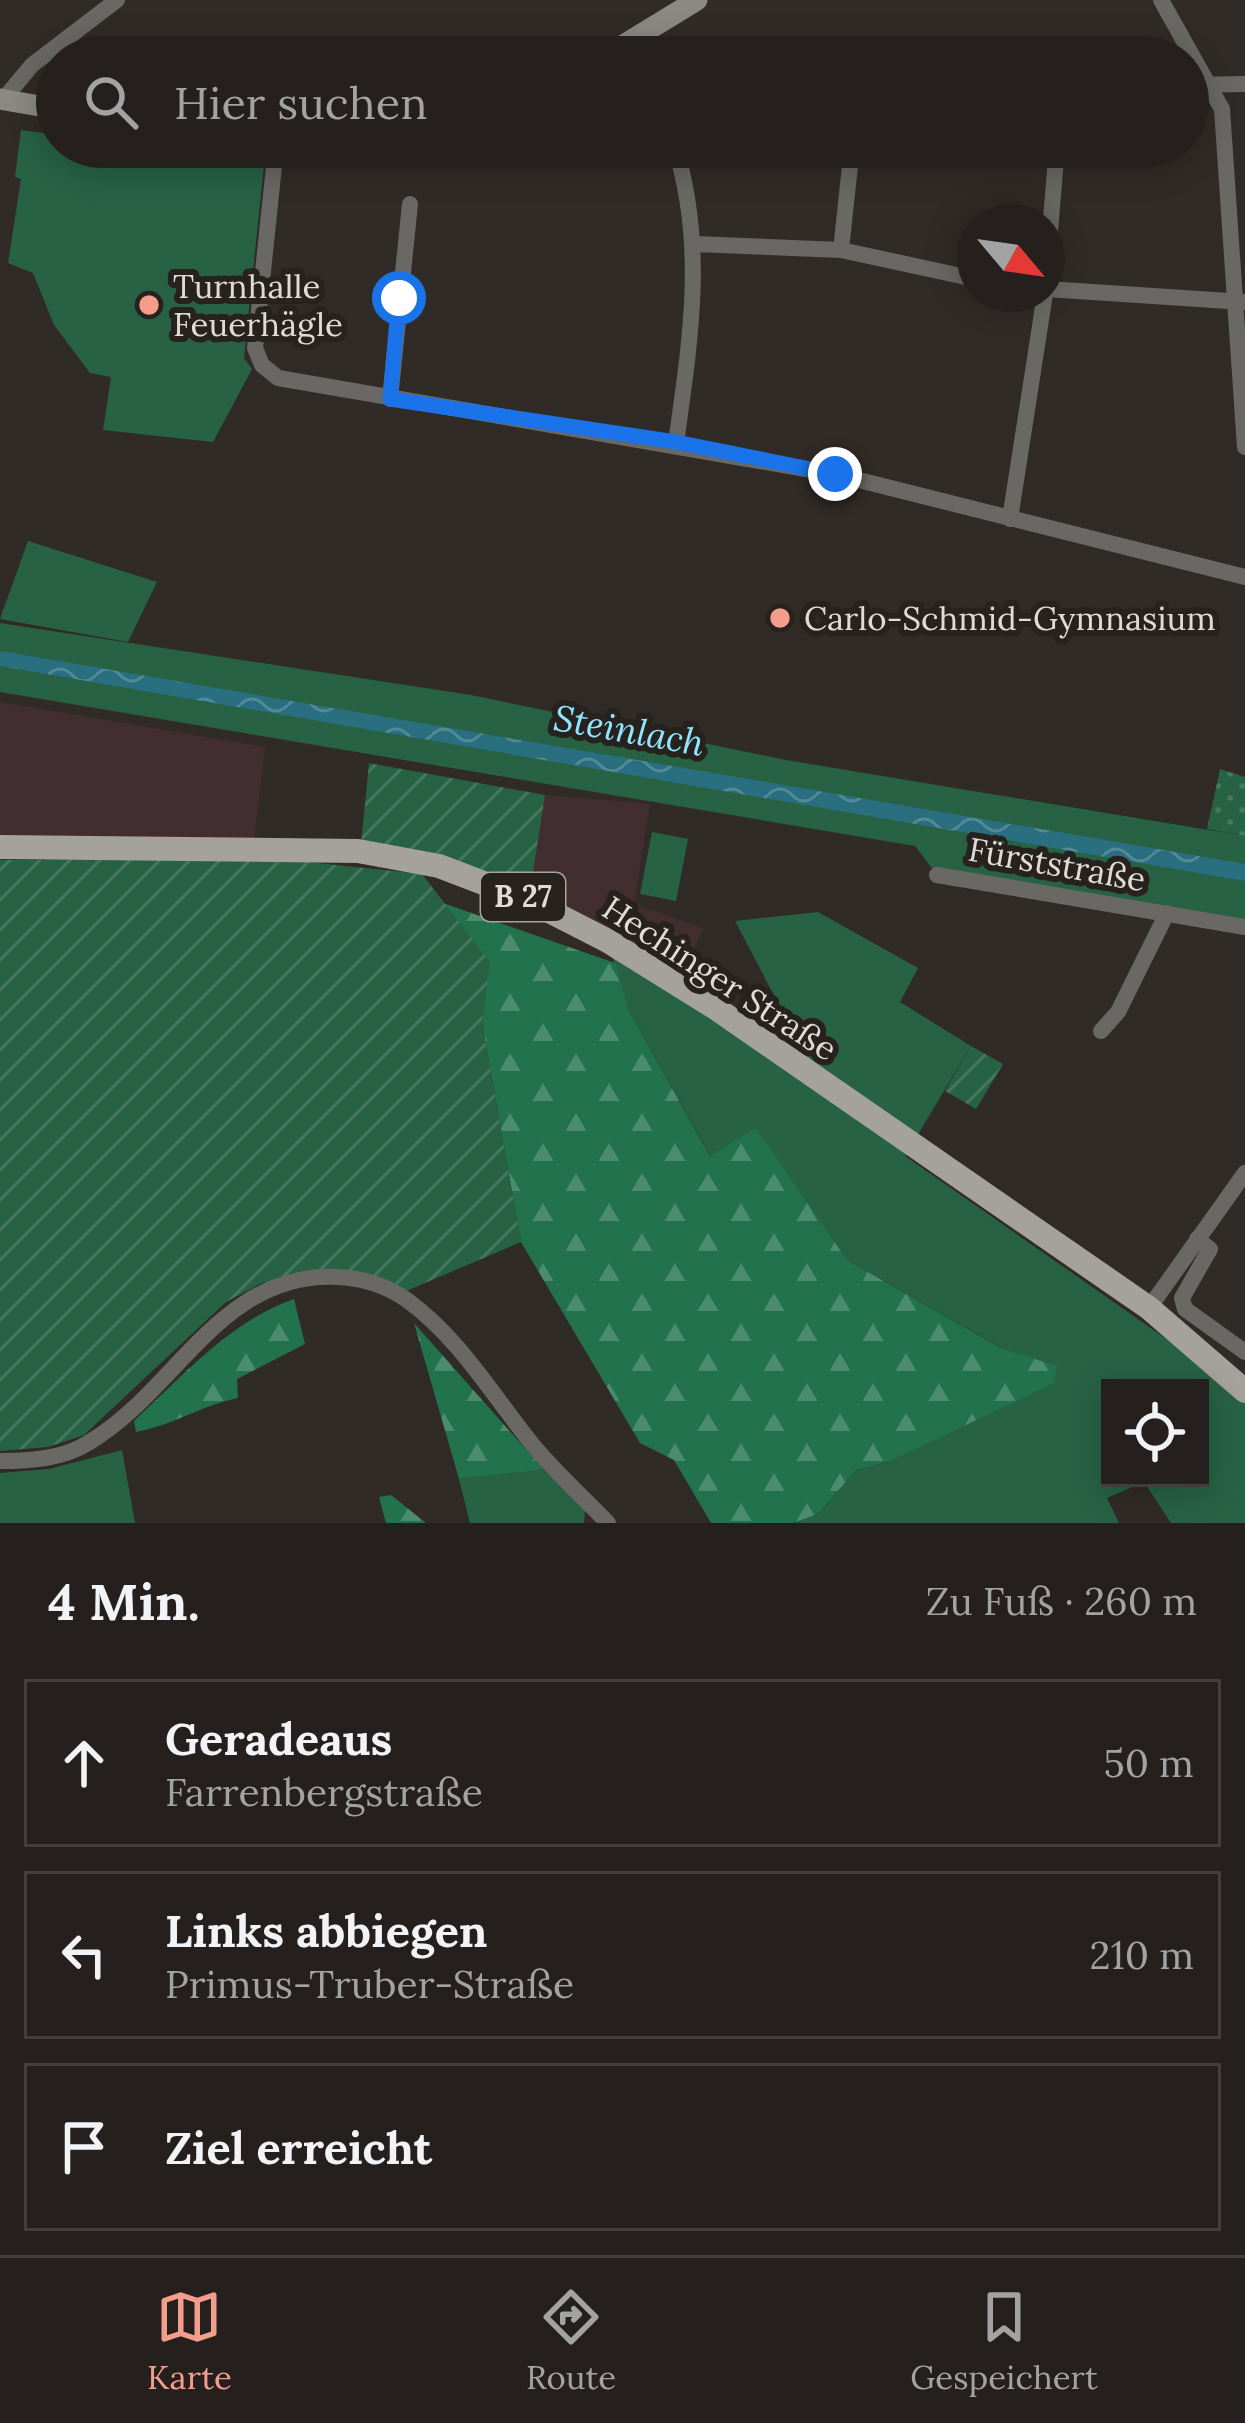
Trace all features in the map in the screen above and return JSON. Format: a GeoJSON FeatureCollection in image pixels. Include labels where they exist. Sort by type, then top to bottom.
{"type":"FeatureCollection","features":[{"type":"Feature","properties":{"kind":"main road","name":"Hechinger Straße"},"geometry":{"type":"LineString","coordinates":[[0,848],[358,851],[424,862],[497,886],[608,941],[693,994],[1149,1308],[1245,1391]]}},
{"type":"Feature","properties":{"kind":"street"},"geometry":{"type":"LineString","coordinates":[[69,36],[114,0]]}},
{"type":"Feature","properties":{"kind":"street"},"geometry":{"type":"LineString","coordinates":[[652,36],[697,0]]}},
{"type":"Feature","properties":{"kind":"street"},"geometry":{"type":"LineString","coordinates":[[1161,0],[1177,36]]}},
{"type":"Feature","properties":{"kind":"street"},"geometry":{"type":"LineString","coordinates":[[1,99],[36,62]]}},
{"type":"Feature","properties":{"kind":"street"},"geometry":{"type":"LineString","coordinates":[[1209,81],[1222,109],[1241,302],[1245,447]]}},
{"type":"Feature","properties":{"kind":"street"},"geometry":{"type":"LineString","coordinates":[[1212,85],[1245,84]]}},
{"type":"Feature","properties":{"kind":"street"},"geometry":{"type":"LineString","coordinates":[[1,99],[36,105]]}},
{"type":"Feature","properties":{"kind":"street"},"geometry":{"type":"LineString","coordinates":[[274,168],[258,358],[272,375],[287,382],[676,442],[843,476],[1245,577]]}},
{"type":"Feature","properties":{"kind":"street"},"geometry":{"type":"LineString","coordinates":[[676,442],[695,305],[694,244],[679,168]]}},
{"type":"Feature","properties":{"kind":"street"},"geometry":{"type":"LineString","coordinates":[[841,250],[850,168]]}},
{"type":"Feature","properties":{"kind":"street"},"geometry":{"type":"LineString","coordinates":[[1052,204],[1055,168]]}},
{"type":"Feature","properties":{"kind":"street"},"geometry":{"type":"LineString","coordinates":[[390,399],[410,204]]}},
{"type":"Feature","properties":{"kind":"street"},"geometry":{"type":"LineString","coordinates":[[694,244],[841,250],[957,275]]}},
{"type":"Feature","properties":{"kind":"street"},"geometry":{"type":"LineString","coordinates":[[1065,293],[1241,302]]}},
{"type":"Feature","properties":{"kind":"street"},"geometry":{"type":"LineString","coordinates":[[1010,519],[1043,312]]}},
{"type":"Feature","properties":{"kind":"street","name":"Fürststraße"},"geometry":{"type":"LineString","coordinates":[[937,874],[1245,927]]}},
{"type":"Feature","properties":{"kind":"street","name":"Fürststraße"},"geometry":{"type":"LineString","coordinates":[[1101,1031],[1118,1012],[1167,914]]}},
{"type":"Feature","properties":{"kind":"street"},"geometry":{"type":"LineString","coordinates":[[1149,1308],[1245,1173]]}},
{"type":"Feature","properties":{"kind":"street"},"geometry":{"type":"LineString","coordinates":[[1197,1239],[1210,1249],[1182,1298],[1185,1309],[1245,1352]]}},
{"type":"Feature","properties":{"kind":"street"},"geometry":{"type":"LineString","coordinates":[[0,1461],[50,1457],[86,1445],[118,1422],[231,1310],[263,1289],[304,1278],[349,1278],[388,1289],[436,1325],[535,1448],[608,1523]]}},
{"type":"Feature","properties":{"kind":"shaded area"},"geometry":{"type":"Polygon","coordinates":[[[0,702],[265,747],[254,840],[0,838],[0,702]]]}},
{"type":"Feature","properties":{"kind":"shaded area"},"geometry":{"type":"Polygon","coordinates":[[[545,795],[650,804],[634,904],[703,928],[690,959],[655,943],[644,962],[530,892],[545,795]]]}},
{"type":"Feature","properties":{"kind":"green space","name":"Turnhalle Feuerhägle"},"geometry":{"type":"Polygon","coordinates":[[[21,130],[36,132],[36,168],[264,168],[244,358],[252,369],[213,442],[103,430],[111,377],[90,373],[54,325],[33,273],[8,263],[21,179],[15,177],[21,130]]]}},
{"type":"Feature","properties":{"kind":"green space"},"geometry":{"type":"Polygon","coordinates":[[[28,541],[157,582],[128,642],[0,619],[28,541]]]}},
{"type":"Feature","properties":{"kind":"green space"},"geometry":{"type":"Polygon","coordinates":[[[0,623],[471,695],[786,760],[1245,836],[1245,927],[937,875],[915,846],[0,692],[0,623]]]}},
{"type":"Feature","properties":{"kind":"green space"},"geometry":{"type":"Polygon","coordinates":[[[369,763],[545,795],[530,892],[361,844],[369,763]]]}},
{"type":"Feature","properties":{"kind":"green space"},"geometry":{"type":"Polygon","coordinates":[[[1220,769],[1245,777],[1245,836],[1207,829],[1220,769]]]}},
{"type":"Feature","properties":{"kind":"green space"},"geometry":{"type":"Polygon","coordinates":[[[652,832],[688,839],[676,901],[640,894],[652,832]]]}},
{"type":"Feature","properties":{"kind":"green space"},"geometry":{"type":"Polygon","coordinates":[[[0,860],[289,860],[422,874],[490,962],[482,1023],[521,1242],[404,1292],[327,1270],[262,1283],[226,1302],[84,1435],[48,1447],[0,1451],[0,860]]]}},
{"type":"Feature","properties":{"kind":"green space"},"geometry":{"type":"Polygon","coordinates":[[[440,902],[615,963],[628,1009],[710,1156],[756,1128],[847,1260],[1003,1349],[1057,1366],[1054,1383],[888,1462],[856,1470],[818,1514],[793,1523],[711,1523],[674,1460],[640,1443],[521,1242],[482,1023],[489,962],[440,902]]]}},
{"type":"Feature","properties":{"kind":"green space"},"geometry":{"type":"Polygon","coordinates":[[[818,912],[918,968],[900,1002],[971,1046],[905,1156],[1245,1394],[1245,1523],[1171,1523],[1147,1487],[1209,1487],[1209,1379],[1101,1379],[1101,1487],[1132,1487],[1107,1498],[1119,1523],[793,1523],[818,1514],[856,1470],[889,1462],[1002,1348],[847,1260],[756,1129],[711,1157],[627,1007],[608,941],[791,1061],[800,1045],[735,921],[818,912]]]}},
{"type":"Feature","properties":{"kind":"green space"},"geometry":{"type":"Polygon","coordinates":[[[971,1046],[1003,1064],[976,1109],[945,1091],[971,1046]]]}},
{"type":"Feature","properties":{"kind":"green space"},"geometry":{"type":"Polygon","coordinates":[[[294,1299],[305,1344],[237,1379],[238,1398],[136,1432],[134,1421],[208,1351],[249,1321],[294,1299]]]}},
{"type":"Feature","properties":{"kind":"green space"},"geometry":{"type":"Polygon","coordinates":[[[414,1323],[544,1470],[459,1479],[414,1323]]]}},
{"type":"Feature","properties":{"kind":"green space"},"geometry":{"type":"Polygon","coordinates":[[[122,1450],[135,1523],[0,1523],[0,1473],[49,1469],[122,1450]]]}},
{"type":"Feature","properties":{"kind":"green space"},"geometry":{"type":"Polygon","coordinates":[[[544,1470],[585,1510],[584,1523],[470,1523],[459,1479],[544,1470]]]}},
{"type":"Feature","properties":{"kind":"green space"},"geometry":{"type":"Polygon","coordinates":[[[391,1495],[426,1523],[386,1523],[379,1497],[391,1495]]]}},
{"type":"Feature","properties":{"kind":"water"},"geometry":{"type":"Polygon","coordinates":[[[0,651],[1245,864],[1245,881],[0,666],[0,651]]]}},
{"type":"Feature","properties":{"kind":"place","name":"Turnhalle Feuerhägle"},"geometry":{"type":"Point","coordinates":[149,305]}},
{"type":"Feature","properties":{"kind":"place","name":"Carlo-Schmid-Gymnasium"},"geometry":{"type":"Point","coordinates":[780,618]}},
{"type":"Feature","properties":{"kind":"route"},"geometry":{"type":"LineString","coordinates":[[399,298],[390,399],[676,442],[835,474]]}},
{"type":"Feature","properties":{"kind":"water label","name":"Steinlach"},"geometry":{"type":"Point","coordinates":[629,730]}}]}
